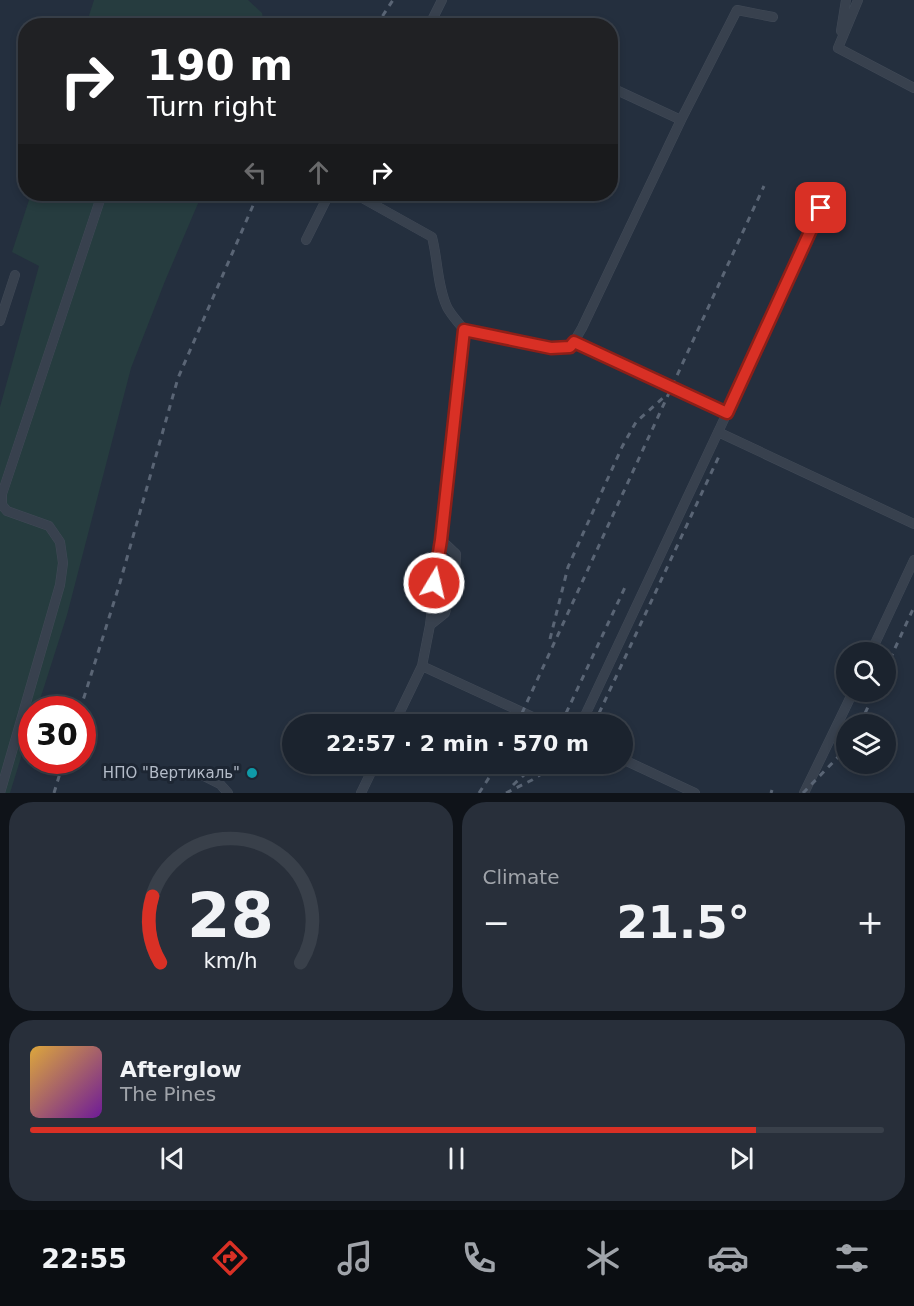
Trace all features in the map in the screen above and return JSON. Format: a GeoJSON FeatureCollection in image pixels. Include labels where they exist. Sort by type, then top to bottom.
{"type":"FeatureCollection","features":[{"type":"Feature","properties":{"kind":"street"},"geometry":{"type":"LineString","coordinates":[[433,18],[442,0]]}},
{"type":"Feature","properties":{"kind":"street"},"geometry":{"type":"LineString","coordinates":[[838,48],[846,0]]}},
{"type":"Feature","properties":{"kind":"street"},"geometry":{"type":"LineString","coordinates":[[838,48],[858,0]]}},
{"type":"Feature","properties":{"kind":"street"},"geometry":{"type":"LineString","coordinates":[[368,201],[432,237],[447,308],[464,330],[551,348],[570,347],[737,10],[772,17]]}},
{"type":"Feature","properties":{"kind":"street"},"geometry":{"type":"LineString","coordinates":[[838,48],[914,88]]}},
{"type":"Feature","properties":{"kind":"street"},"geometry":{"type":"LineString","coordinates":[[618,91],[681,120]]}},
{"type":"Feature","properties":{"kind":"street"},"geometry":{"type":"LineString","coordinates":[[0,793],[60,585],[63,563],[60,542],[49,526],[7,512],[2,505],[2,494],[100,201]]}},
{"type":"Feature","properties":{"kind":"street"},"geometry":{"type":"LineString","coordinates":[[306,240],[326,201]]}},
{"type":"Feature","properties":{"kind":"street"},"geometry":{"type":"LineString","coordinates":[[586,714],[821,208]]}},
{"type":"Feature","properties":{"kind":"street"},"geometry":{"type":"LineString","coordinates":[[0,321],[15,275]]}},
{"type":"Feature","properties":{"kind":"street"},"geometry":{"type":"LineString","coordinates":[[399,714],[422,666],[430,625],[464,330]]}},
{"type":"Feature","properties":{"kind":"street"},"geometry":{"type":"LineString","coordinates":[[574,342],[727,413]]}},
{"type":"Feature","properties":{"kind":"street"},"geometry":{"type":"LineString","coordinates":[[718,432],[914,524]]}},
{"type":"Feature","properties":{"kind":"street"},"geometry":{"type":"LineString","coordinates":[[430,625],[445,613],[455,577],[456,554],[441,540]]}},
{"type":"Feature","properties":{"kind":"street"},"geometry":{"type":"LineString","coordinates":[[876,642],[914,560]]}},
{"type":"Feature","properties":{"kind":"street"},"geometry":{"type":"LineString","coordinates":[[422,666],[526,714]]}},
{"type":"Feature","properties":{"kind":"street"},"geometry":{"type":"LineString","coordinates":[[804,793],[848,702]]}},
{"type":"Feature","properties":{"kind":"street"},"geometry":{"type":"LineString","coordinates":[[633,764],[695,793]]}},
{"type":"Feature","properties":{"kind":"street"},"geometry":{"type":"LineString","coordinates":[[200,774],[220,784],[228,793]]}},
{"type":"Feature","properties":{"kind":"street"},"geometry":{"type":"LineString","coordinates":[[361,793],[370,774]]}},
{"type":"Feature","properties":{"kind":"green space"},"geometry":{"type":"Polygon","coordinates":[[[94,0],[248,0],[262,13],[263,18],[88,18],[94,0]]]}},
{"type":"Feature","properties":{"kind":"green space"},"geometry":{"type":"Polygon","coordinates":[[[29,201],[199,201],[131,368],[67,615],[41,696],[18,696],[18,767],[10,793],[0,793],[0,407],[39,266],[12,252],[29,201]]]}},
{"type":"Feature","properties":{"kind":"railway"},"geometry":{"type":"LineString","coordinates":[[381,18],[393,0]]}},
{"type":"Feature","properties":{"kind":"railway"},"geometry":{"type":"LineString","coordinates":[[522,714],[764,186]]}},
{"type":"Feature","properties":{"kind":"railway"},"geometry":{"type":"LineString","coordinates":[[84,696],[119,586],[178,378],[255,201]]}},
{"type":"Feature","properties":{"kind":"railway"},"geometry":{"type":"LineString","coordinates":[[550,639],[568,567],[622,447],[636,422],[665,396]]}},
{"type":"Feature","properties":{"kind":"railway"},"geometry":{"type":"LineString","coordinates":[[599,714],[720,454]]}},
{"type":"Feature","properties":{"kind":"railway"},"geometry":{"type":"LineString","coordinates":[[566,714],[627,583]]}},
{"type":"Feature","properties":{"kind":"railway"},"geometry":{"type":"LineString","coordinates":[[896,646],[914,607]]}},
{"type":"Feature","properties":{"kind":"railway"},"geometry":{"type":"LineString","coordinates":[[865,714],[870,702]]}},
{"type":"Feature","properties":{"kind":"railway"},"geometry":{"type":"LineString","coordinates":[[803,793],[836,759]]}},
{"type":"Feature","properties":{"kind":"railway"},"geometry":{"type":"LineString","coordinates":[[54,793],[60,774]]}},
{"type":"Feature","properties":{"kind":"railway"},"geometry":{"type":"LineString","coordinates":[[479,793],[491,774]]}},
{"type":"Feature","properties":{"kind":"railway"},"geometry":{"type":"LineString","coordinates":[[513,785],[525,774]]}},
{"type":"Feature","properties":{"kind":"railway"},"geometry":{"type":"LineString","coordinates":[[506,793],[541,774]]}},
{"type":"Feature","properties":{"kind":"place","name":"НПО \"Вертикаль\""},"geometry":{"type":"Point","coordinates":[252,773]}},
{"type":"Feature","properties":{"kind":"route"},"geometry":{"type":"LineString","coordinates":[[434,583],[441,540],[464,330],[551,348],[570,347],[574,342],[727,413],[821,208]]}}]}
